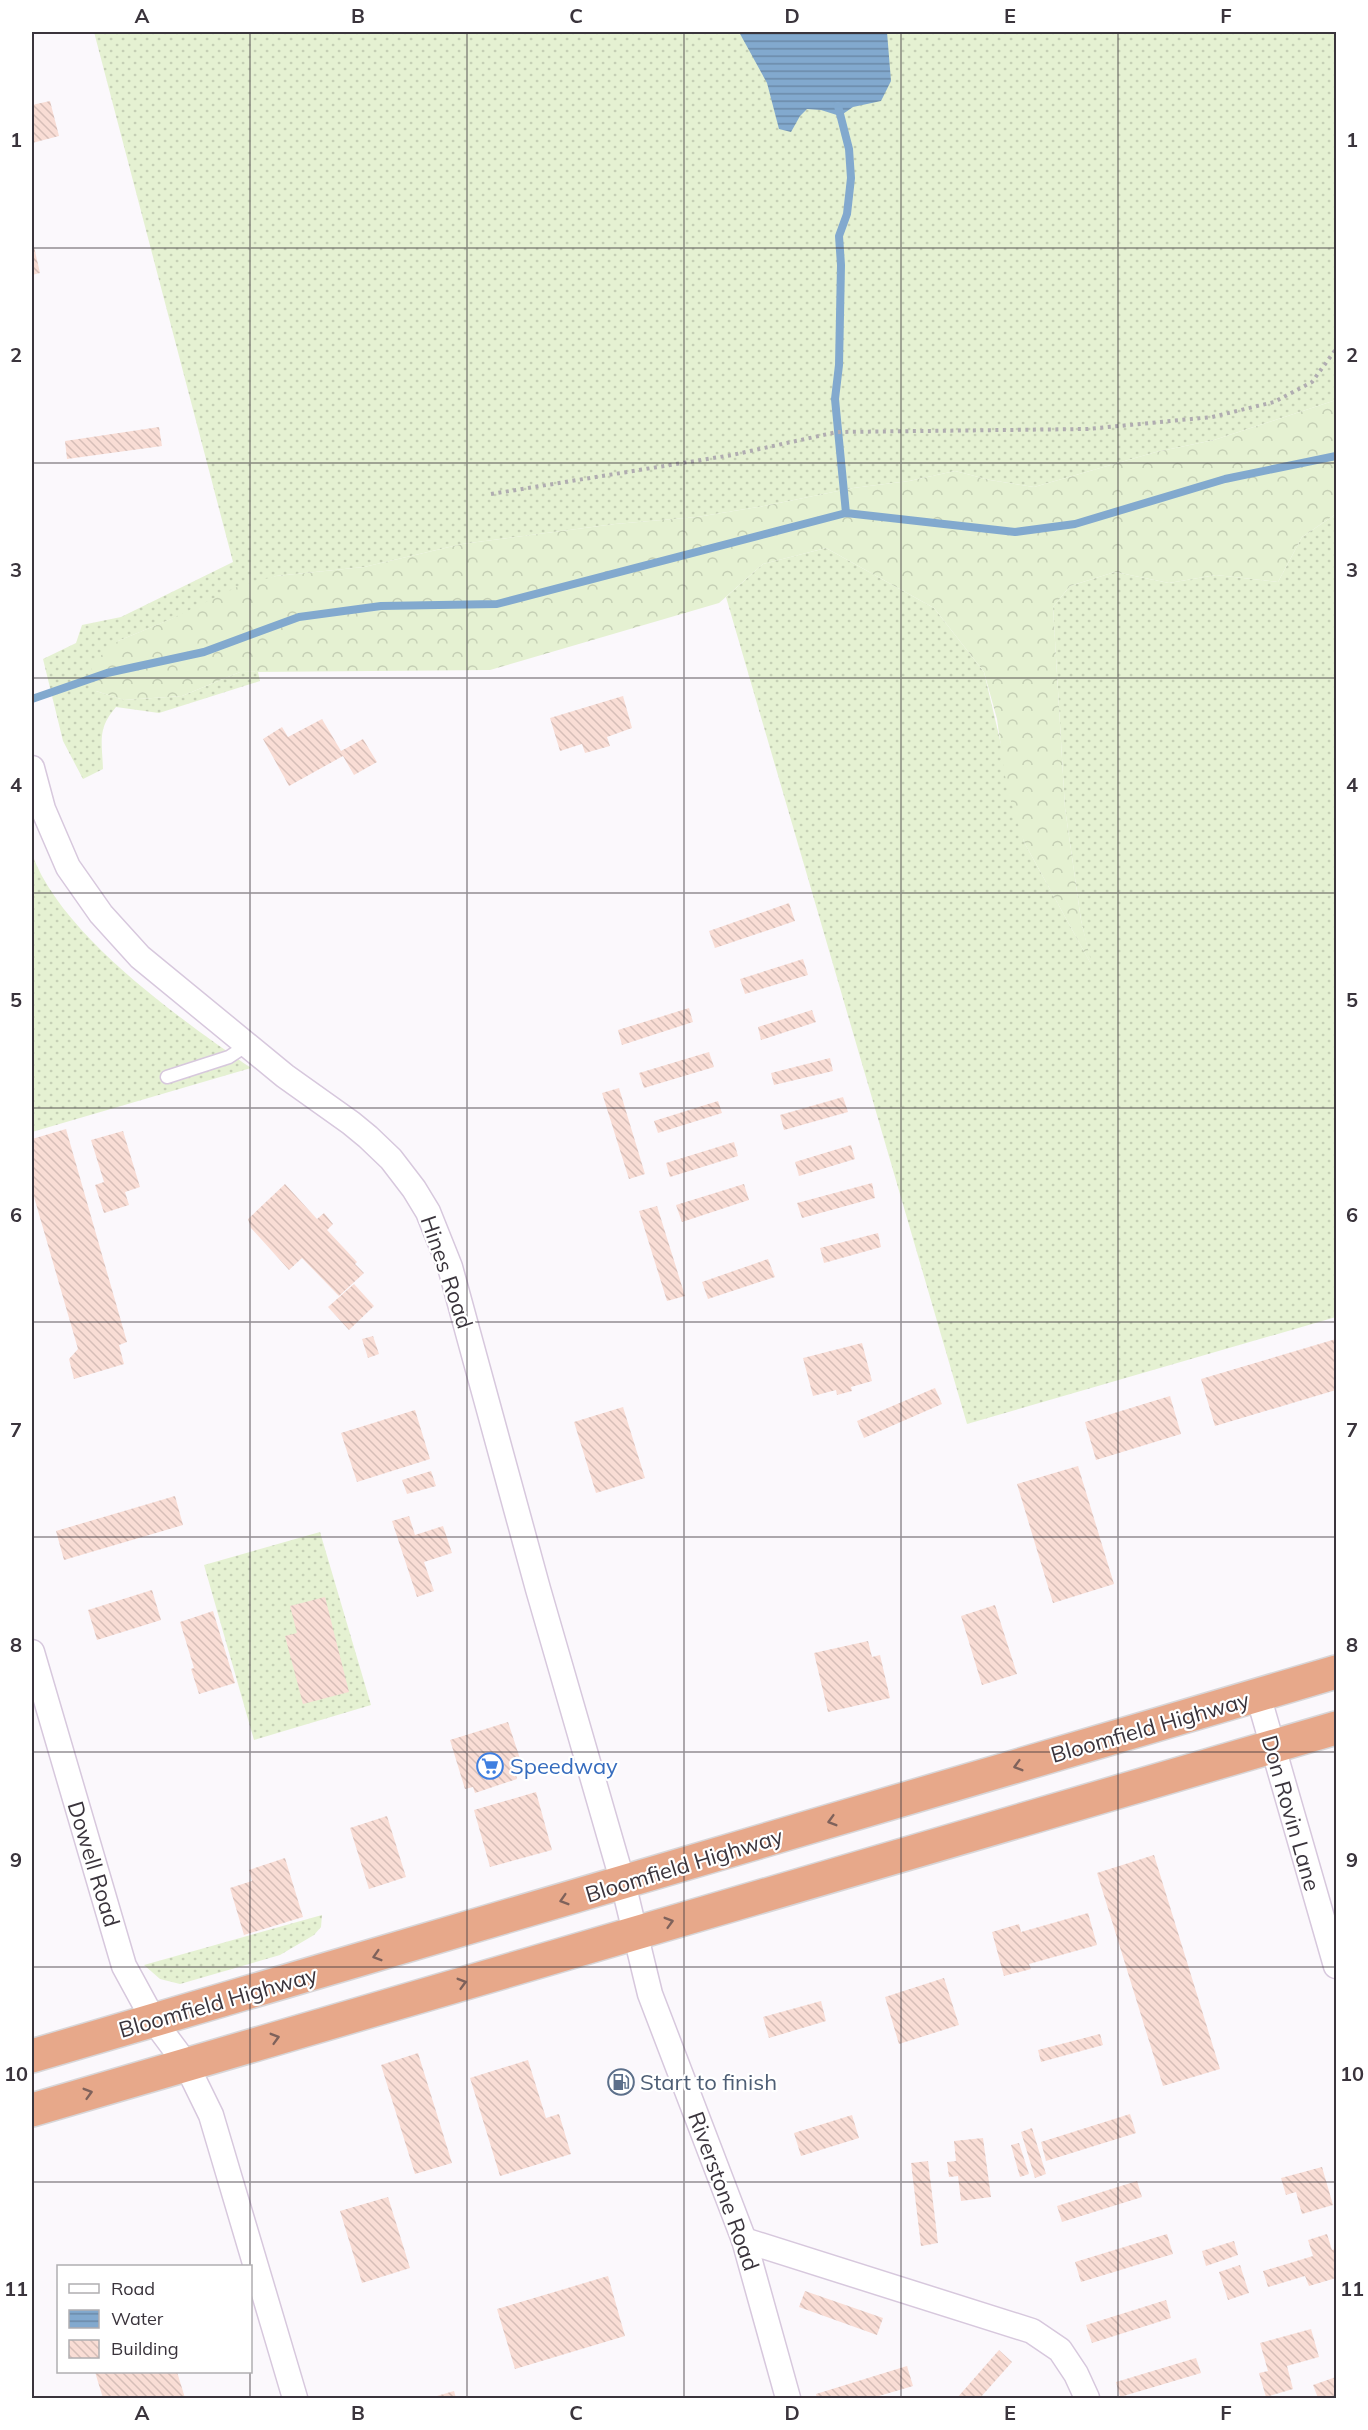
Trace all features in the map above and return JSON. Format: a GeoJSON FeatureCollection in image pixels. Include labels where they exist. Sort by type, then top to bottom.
{"type":"FeatureCollection","features":[{"type":"Feature","properties":{"kind":"highway","name":"Bloomfield Highway"},"geometry":{"type":"LineString","coordinates":[[32,2056],[1336,1672]]}},
{"type":"Feature","properties":{"kind":"highway"},"geometry":{"type":"LineString","coordinates":[[32,2110],[1336,1728]]}},
{"type":"Feature","properties":{"kind":"street","name":"Hines Road"},"geometry":{"type":"LineString","coordinates":[[32,768],[43,809],[68,867],[101,914],[140,957],[285,1076],[351,1123],[391,1159],[414,1189],[440,1239],[622,1883]]}},
{"type":"Feature","properties":{"kind":"street","name":"Dowell Road"},"geometry":{"type":"LineString","coordinates":[[32,1652],[124,1966],[154,2021],[186,2064]]}},
{"type":"Feature","properties":{"kind":"street","name":"Don Rovin Lane"},"geometry":{"type":"LineString","coordinates":[[1258,1695],[1271,1747],[1336,1961]]}},
{"type":"Feature","properties":{"kind":"street","name":"Riverstone Road"},"geometry":{"type":"LineString","coordinates":[[622,1883],[650,1994],[744,2240],[788,2398]]}},
{"type":"Feature","properties":{"kind":"street"},"geometry":{"type":"LineString","coordinates":[[186,2064],[211,2115],[296,2398]]}},
{"type":"Feature","properties":{"kind":"street"},"geometry":{"type":"LineString","coordinates":[[744,2240],[1032,2331],[1060,2350],[1076,2374],[1087,2398]]}},
{"type":"Feature","properties":{"kind":"lane"},"geometry":{"type":"LineString","coordinates":[[167,1077],[229,1057],[247,1045]]}},
{"type":"Feature","properties":{"kind":"path"},"geometry":{"type":"LineString","coordinates":[[491,494],[732,455],[837,432],[1088,429],[1212,417],[1274,402],[1312,382],[1336,349]]}},
{"type":"Feature","properties":{"kind":"green space"},"geometry":{"type":"Polygon","coordinates":[[[94,32],[1336,32],[1336,400],[1214,440],[1156,452],[1034,487],[990,480],[955,471],[697,517],[615,524],[462,544],[364,567],[276,576],[118,641],[96,691],[124,700],[182,696],[240,672],[258,672],[260,681],[159,713],[116,707],[103,729],[103,769],[83,779],[63,741],[43,659],[76,643],[82,625],[121,617],[233,562],[94,32]]]}},
{"type":"Feature","properties":{"kind":"green space"},"geometry":{"type":"Polygon","coordinates":[[[1336,400],[1336,514],[1302,537],[1278,582],[1216,575],[1169,583],[1115,572],[1070,586],[1053,607],[1065,808],[1081,920],[1092,966],[1024,842],[1007,789],[997,719],[984,672],[934,608],[826,548],[763,564],[719,603],[490,670],[240,672],[182,696],[124,700],[96,691],[91,664],[118,641],[171,619],[239,586],[276,576],[364,567],[462,544],[615,524],[697,517],[955,471],[990,480],[1034,487],[1156,452],[1214,440],[1336,400]]]}},
{"type":"Feature","properties":{"kind":"green space"},"geometry":{"type":"Polygon","coordinates":[[[1336,514],[1336,1317],[967,1424],[726,597],[763,564],[826,548],[934,608],[984,672],[1024,842],[1091,964],[1081,920],[1065,808],[1053,607],[1070,586],[1115,572],[1169,583],[1216,575],[1278,582],[1302,537],[1336,514]]]}},
{"type":"Feature","properties":{"kind":"green space"},"geometry":{"type":"Polygon","coordinates":[[[32,854],[47,884],[68,915],[95,944],[158,1000],[251,1068],[32,1132],[32,854]]]}},
{"type":"Feature","properties":{"kind":"green space"},"geometry":{"type":"Polygon","coordinates":[[[320,1532],[371,1705],[254,1740],[204,1565],[320,1532]]]}},
{"type":"Feature","properties":{"kind":"green space"},"geometry":{"type":"Polygon","coordinates":[[[322,1915],[321,1927],[314,1935],[280,1955],[180,1984],[160,1979],[144,1965],[322,1915]]]}},
{"type":"Feature","properties":{"kind":"water"},"geometry":{"type":"Polygon","coordinates":[[[739,32],[887,32],[891,81],[881,101],[853,107],[840,116],[821,110],[807,109],[791,132],[779,129],[767,83],[739,32]]]}},
{"type":"Feature","properties":{"kind":"building"},"geometry":{"type":"Polygon","coordinates":[[[50,101],[59,136],[32,143],[32,105],[50,101]]]}},
{"type":"Feature","properties":{"kind":"building"},"geometry":{"type":"Polygon","coordinates":[[[32,238],[40,273],[32,275],[32,238]]]}},
{"type":"Feature","properties":{"kind":"building"},"geometry":{"type":"Polygon","coordinates":[[[159,427],[162,446],[67,459],[65,441],[159,427]]]}},
{"type":"Feature","properties":{"kind":"building"},"geometry":{"type":"Polygon","coordinates":[[[623,696],[632,728],[607,737],[610,746],[585,753],[582,744],[560,751],[550,718],[623,696]]]}},
{"type":"Feature","properties":{"kind":"building"},"geometry":{"type":"Polygon","coordinates":[[[322,719],[341,751],[363,739],[377,762],[354,775],[343,756],[289,786],[263,739],[282,727],[288,737],[322,719]]]}},
{"type":"Feature","properties":{"kind":"building"},"geometry":{"type":"Polygon","coordinates":[[[789,903],[795,921],[715,948],[709,931],[789,903]]]}},
{"type":"Feature","properties":{"kind":"building"},"geometry":{"type":"Polygon","coordinates":[[[803,959],[808,975],[745,994],[740,979],[803,959]]]}},
{"type":"Feature","properties":{"kind":"building"},"geometry":{"type":"Polygon","coordinates":[[[689,1008],[693,1022],[622,1045],[618,1030],[689,1008]]]}},
{"type":"Feature","properties":{"kind":"building"},"geometry":{"type":"Polygon","coordinates":[[[812,1010],[816,1022],[761,1040],[758,1027],[812,1010]]]}},
{"type":"Feature","properties":{"kind":"building"},"geometry":{"type":"Polygon","coordinates":[[[709,1052],[714,1067],[644,1088],[639,1073],[709,1052]]]}},
{"type":"Feature","properties":{"kind":"building"},"geometry":{"type":"Polygon","coordinates":[[[830,1058],[833,1071],[774,1085],[771,1073],[830,1058]]]}},
{"type":"Feature","properties":{"kind":"building"},"geometry":{"type":"Polygon","coordinates":[[[619,1088],[645,1174],[629,1179],[602,1093],[619,1088]]]}},
{"type":"Feature","properties":{"kind":"building"},"geometry":{"type":"Polygon","coordinates":[[[843,1097],[848,1112],[784,1130],[780,1115],[843,1097]]]}},
{"type":"Feature","properties":{"kind":"building"},"geometry":{"type":"Polygon","coordinates":[[[718,1101],[722,1113],[658,1133],[654,1121],[718,1101]]]}},
{"type":"Feature","properties":{"kind":"building"},"geometry":{"type":"Polygon","coordinates":[[[66,1129],[127,1342],[119,1345],[124,1364],[74,1379],[69,1359],[78,1349],[32,1190],[32,1139],[66,1129]]]}},
{"type":"Feature","properties":{"kind":"building"},"geometry":{"type":"Polygon","coordinates":[[[123,1131],[140,1187],[125,1192],[129,1205],[104,1213],[95,1185],[104,1182],[91,1140],[123,1131]]]}},
{"type":"Feature","properties":{"kind":"building"},"geometry":{"type":"Polygon","coordinates":[[[734,1142],[738,1156],[670,1177],[666,1163],[734,1142]]]}},
{"type":"Feature","properties":{"kind":"building"},"geometry":{"type":"Polygon","coordinates":[[[851,1145],[855,1159],[799,1176],[795,1162],[851,1145]]]}},
{"type":"Feature","properties":{"kind":"building"},"geometry":{"type":"Polygon","coordinates":[[[872,1183],[875,1198],[802,1218],[797,1203],[872,1183]]]}},
{"type":"Feature","properties":{"kind":"building"},"geometry":{"type":"Polygon","coordinates":[[[285,1184],[317,1219],[324,1213],[333,1224],[327,1230],[357,1262],[355,1264],[364,1273],[339,1296],[302,1258],[289,1270],[251,1228],[248,1219],[285,1184]]]}},
{"type":"Feature","properties":{"kind":"building"},"geometry":{"type":"Polygon","coordinates":[[[744,1184],[749,1200],[682,1222],[676,1205],[744,1184]]]}},
{"type":"Feature","properties":{"kind":"building"},"geometry":{"type":"Polygon","coordinates":[[[657,1206],[685,1296],[667,1301],[639,1211],[657,1206]]]}},
{"type":"Feature","properties":{"kind":"building"},"geometry":{"type":"Polygon","coordinates":[[[878,1233],[881,1247],[824,1263],[820,1248],[878,1233]]]}},
{"type":"Feature","properties":{"kind":"building"},"geometry":{"type":"Polygon","coordinates":[[[768,1259],[775,1277],[708,1299],[702,1282],[768,1259]]]}},
{"type":"Feature","properties":{"kind":"building"},"geometry":{"type":"Polygon","coordinates":[[[354,1284],[374,1306],[349,1330],[328,1307],[354,1284]]]}},
{"type":"Feature","properties":{"kind":"building"},"geometry":{"type":"Polygon","coordinates":[[[373,1336],[379,1354],[368,1358],[362,1339],[373,1336]]]}},
{"type":"Feature","properties":{"kind":"building"},"geometry":{"type":"Polygon","coordinates":[[[1336,1339],[1336,1390],[1215,1426],[1201,1379],[1336,1339]]]}},
{"type":"Feature","properties":{"kind":"building"},"geometry":{"type":"Polygon","coordinates":[[[862,1343],[872,1381],[851,1387],[852,1391],[837,1395],[836,1390],[813,1396],[803,1358],[862,1343]]]}},
{"type":"Feature","properties":{"kind":"building"},"geometry":{"type":"Polygon","coordinates":[[[935,1388],[942,1404],[864,1438],[857,1421],[935,1388]]]}},
{"type":"Feature","properties":{"kind":"building"},"geometry":{"type":"Polygon","coordinates":[[[1170,1396],[1181,1434],[1096,1460],[1085,1422],[1170,1396]]]}},
{"type":"Feature","properties":{"kind":"building"},"geometry":{"type":"Polygon","coordinates":[[[623,1407],[645,1478],[596,1493],[574,1422],[623,1407]]]}},
{"type":"Feature","properties":{"kind":"building"},"geometry":{"type":"Polygon","coordinates":[[[415,1410],[430,1459],[357,1482],[341,1433],[415,1410]]]}},
{"type":"Feature","properties":{"kind":"building"},"geometry":{"type":"Polygon","coordinates":[[[1078,1466],[1114,1584],[1053,1603],[1017,1484],[1078,1466]]]}},
{"type":"Feature","properties":{"kind":"building"},"geometry":{"type":"Polygon","coordinates":[[[431,1471],[436,1486],[407,1494],[402,1480],[431,1471]]]}},
{"type":"Feature","properties":{"kind":"building"},"geometry":{"type":"Polygon","coordinates":[[[175,1496],[183,1525],[64,1560],[56,1531],[175,1496]]]}},
{"type":"Feature","properties":{"kind":"building"},"geometry":{"type":"Polygon","coordinates":[[[409,1516],[415,1535],[443,1526],[452,1553],[424,1562],[434,1591],[417,1597],[392,1521],[409,1516]]]}},
{"type":"Feature","properties":{"kind":"building"},"geometry":{"type":"Polygon","coordinates":[[[152,1590],[161,1620],[97,1640],[88,1610],[152,1590]]]}},
{"type":"Feature","properties":{"kind":"building"},"geometry":{"type":"Polygon","coordinates":[[[325,1597],[349,1692],[303,1704],[285,1636],[297,1633],[290,1606],[325,1597]]]}},
{"type":"Feature","properties":{"kind":"building"},"geometry":{"type":"Polygon","coordinates":[[[995,1605],[1017,1674],[982,1685],[961,1616],[995,1605]]]}},
{"type":"Feature","properties":{"kind":"building"},"geometry":{"type":"Polygon","coordinates":[[[213,1611],[235,1683],[199,1694],[180,1622],[213,1611]]]}},
{"type":"Feature","properties":{"kind":"building"},"geometry":{"type":"Polygon","coordinates":[[[868,1641],[872,1657],[880,1655],[890,1698],[828,1712],[814,1653],[868,1641]]]}},
{"type":"Feature","properties":{"kind":"building"},"geometry":{"type":"Polygon","coordinates":[[[508,1722],[524,1771],[516,1774],[517,1779],[475,1793],[473,1787],[465,1789],[450,1740],[508,1722]]]}},
{"type":"Feature","properties":{"kind":"building"},"geometry":{"type":"Polygon","coordinates":[[[536,1792],[552,1850],[490,1867],[474,1810],[536,1792]]]}},
{"type":"Feature","properties":{"kind":"building"},"geometry":{"type":"Polygon","coordinates":[[[387,1816],[406,1877],[369,1889],[350,1828],[387,1816]]]}},
{"type":"Feature","properties":{"kind":"building"},"geometry":{"type":"Polygon","coordinates":[[[1154,1855],[1220,2069],[1163,2086],[1097,1873],[1154,1855]]]}},
{"type":"Feature","properties":{"kind":"building"},"geometry":{"type":"Polygon","coordinates":[[[285,1858],[303,1917],[244,1935],[230,1888],[252,1881],[249,1870],[285,1858]]]}},
{"type":"Feature","properties":{"kind":"building"},"geometry":{"type":"Polygon","coordinates":[[[1088,1913],[1097,1945],[1029,1964],[1031,1969],[1004,1976],[992,1932],[1019,1924],[1021,1932],[1088,1913]]]}},
{"type":"Feature","properties":{"kind":"building"},"geometry":{"type":"Polygon","coordinates":[[[944,1978],[959,2025],[899,2044],[885,1997],[944,1978]]]}},
{"type":"Feature","properties":{"kind":"building"},"geometry":{"type":"Polygon","coordinates":[[[821,2001],[826,2021],[769,2038],[763,2017],[821,2001]]]}},
{"type":"Feature","properties":{"kind":"building"},"geometry":{"type":"Polygon","coordinates":[[[1100,2034],[1103,2045],[1041,2062],[1038,2050],[1100,2034]]]}},
{"type":"Feature","properties":{"kind":"building"},"geometry":{"type":"Polygon","coordinates":[[[418,2053],[452,2163],[415,2174],[381,2065],[418,2053]]]}},
{"type":"Feature","properties":{"kind":"building"},"geometry":{"type":"Polygon","coordinates":[[[528,2060],[546,2118],[559,2114],[571,2154],[500,2176],[470,2078],[528,2060]]]}},
{"type":"Feature","properties":{"kind":"building"},"geometry":{"type":"Polygon","coordinates":[[[1130,2114],[1136,2133],[1046,2161],[1041,2142],[1130,2114]]]}},
{"type":"Feature","properties":{"kind":"building"},"geometry":{"type":"Polygon","coordinates":[[[852,2115],[859,2138],[801,2156],[794,2133],[852,2115]]]}},
{"type":"Feature","properties":{"kind":"building"},"geometry":{"type":"Polygon","coordinates":[[[1032,2128],[1046,2174],[1035,2178],[1021,2132],[1032,2128]]]}},
{"type":"Feature","properties":{"kind":"building"},"geometry":{"type":"Polygon","coordinates":[[[983,2138],[991,2197],[961,2201],[958,2176],[949,2177],[947,2162],[956,2161],[954,2141],[983,2138]]]}},
{"type":"Feature","properties":{"kind":"building"},"geometry":{"type":"Polygon","coordinates":[[[1019,2143],[1029,2174],[1020,2177],[1011,2145],[1019,2143]]]}},
{"type":"Feature","properties":{"kind":"building"},"geometry":{"type":"Polygon","coordinates":[[[928,2161],[938,2243],[921,2246],[911,2163],[928,2161]]]}},
{"type":"Feature","properties":{"kind":"building"},"geometry":{"type":"Polygon","coordinates":[[[1322,2167],[1333,2205],[1302,2214],[1296,2192],[1286,2195],[1281,2178],[1322,2167]]]}},
{"type":"Feature","properties":{"kind":"building"},"geometry":{"type":"Polygon","coordinates":[[[1137,2181],[1142,2197],[1062,2222],[1057,2206],[1137,2181]]]}},
{"type":"Feature","properties":{"kind":"building"},"geometry":{"type":"Polygon","coordinates":[[[388,2197],[410,2268],[362,2283],[340,2211],[388,2197]]]}},
{"type":"Feature","properties":{"kind":"building"},"geometry":{"type":"Polygon","coordinates":[[[1167,2234],[1173,2254],[1081,2282],[1075,2262],[1167,2234]]]}},
{"type":"Feature","properties":{"kind":"building"},"geometry":{"type":"Polygon","coordinates":[[[1327,2234],[1332,2250],[1335,2249],[1336,2253],[1336,2278],[1309,2286],[1305,2276],[1268,2287],[1263,2271],[1313,2256],[1308,2240],[1327,2234]]]}},
{"type":"Feature","properties":{"kind":"building"},"geometry":{"type":"Polygon","coordinates":[[[1234,2241],[1238,2255],[1206,2266],[1202,2251],[1234,2241]]]}},
{"type":"Feature","properties":{"kind":"building"},"geometry":{"type":"Polygon","coordinates":[[[1240,2265],[1249,2293],[1228,2300],[1219,2272],[1240,2265]]]}},
{"type":"Feature","properties":{"kind":"building"},"geometry":{"type":"Polygon","coordinates":[[[608,2276],[625,2336],[515,2369],[497,2309],[608,2276]]]}},
{"type":"Feature","properties":{"kind":"building"},"geometry":{"type":"Polygon","coordinates":[[[805,2291],[883,2318],[877,2335],[799,2307],[805,2291]]]}},
{"type":"Feature","properties":{"kind":"building"},"geometry":{"type":"Polygon","coordinates":[[[1166,2300],[1171,2318],[1092,2343],[1086,2325],[1166,2300]]]}},
{"type":"Feature","properties":{"kind":"building"},"geometry":{"type":"Polygon","coordinates":[[[1311,2329],[1319,2357],[1287,2366],[1293,2389],[1266,2397],[1259,2373],[1268,2371],[1260,2343],[1311,2329]]]}},
{"type":"Feature","properties":{"kind":"building"},"geometry":{"type":"Polygon","coordinates":[[[999,2350],[1012,2362],[980,2398],[957,2398],[999,2350]]]}},
{"type":"Feature","properties":{"kind":"building"},"geometry":{"type":"Polygon","coordinates":[[[1196,2358],[1201,2373],[1120,2397],[1116,2382],[1196,2358]]]}},
{"type":"Feature","properties":{"kind":"building"},"geometry":{"type":"Polygon","coordinates":[[[907,2366],[913,2386],[872,2398],[817,2398],[816,2394],[907,2366]]]}},
{"type":"Feature","properties":{"kind":"building"},"geometry":{"type":"Polygon","coordinates":[[[95,2373],[177,2373],[185,2398],[103,2398],[95,2373]]]}},
{"type":"Feature","properties":{"kind":"building"},"geometry":{"type":"Polygon","coordinates":[[[1336,2377],[1336,2398],[1318,2398],[1313,2385],[1336,2377]]]}},
{"type":"Feature","properties":{"kind":"building"},"geometry":{"type":"Polygon","coordinates":[[[454,2391],[456,2398],[430,2398],[454,2391]]]}},
{"type":"Feature","properties":{"kind":"waterway"},"geometry":{"type":"LineString","coordinates":[[838,106],[849,149],[851,178],[847,214],[839,236],[841,265],[839,365],[835,399],[846,513]]}},
{"type":"Feature","properties":{"kind":"waterway"},"geometry":{"type":"LineString","coordinates":[[32,699],[107,673],[204,652],[299,617],[381,606],[497,604],[846,513],[1015,532],[1075,524],[1225,479],[1336,456]]}},
{"type":"Feature","properties":{"kind":"place","name":"Speedway"},"geometry":{"type":"Point","coordinates":[490,1766]}},
{"type":"Feature","properties":{"kind":"place","name":"Start to finish"},"geometry":{"type":"Point","coordinates":[621,2082]}}]}
